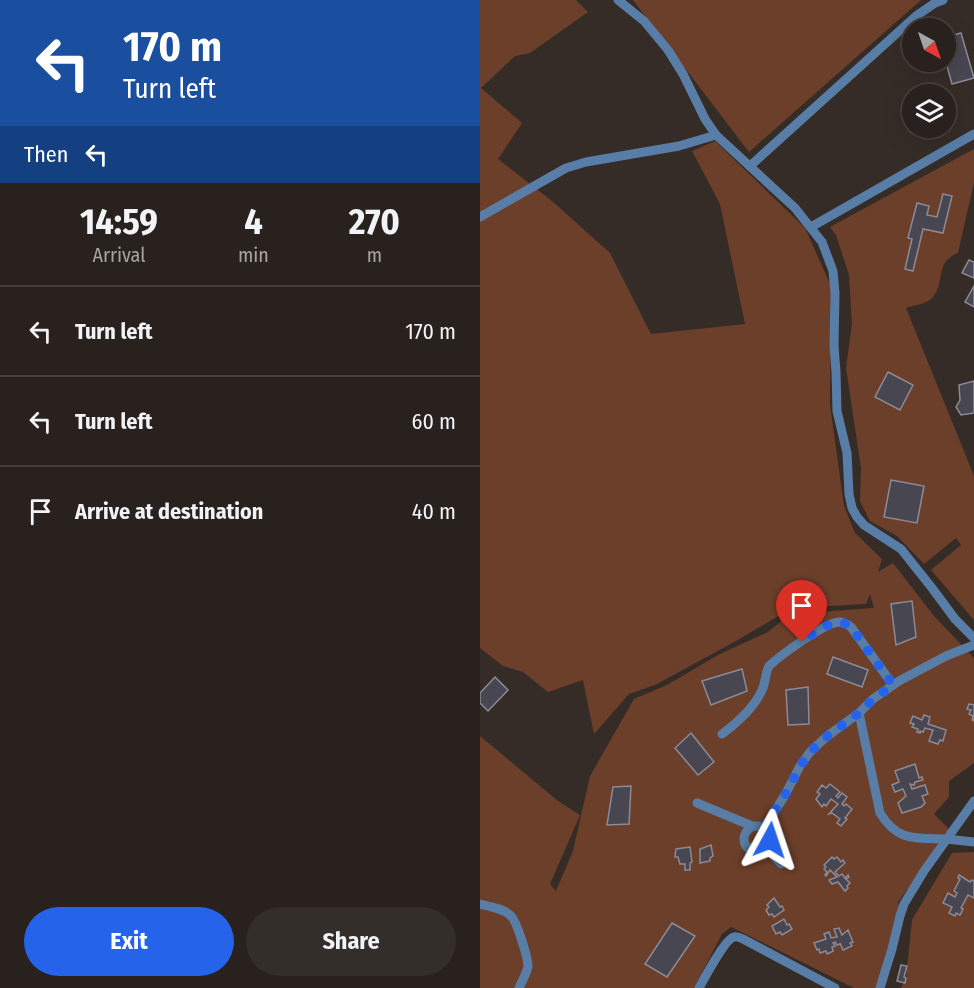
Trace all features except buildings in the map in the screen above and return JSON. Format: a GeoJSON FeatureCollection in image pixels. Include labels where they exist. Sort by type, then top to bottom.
{"type":"FeatureCollection","features":[{"type":"Feature","properties":{"kind":"street"},"geometry":{"type":"LineString","coordinates":[[618,0],[644,21],[668,50],[716,135],[795,208],[822,242],[833,271],[837,411],[847,453],[852,508],[864,525],[901,549],[955,619],[974,638]]}},
{"type":"Feature","properties":{"kind":"street"},"geometry":{"type":"LineString","coordinates":[[750,166],[916,16],[943,0]]}},
{"type":"Feature","properties":{"kind":"street"},"geometry":{"type":"LineString","coordinates":[[811,226],[974,134]]}},
{"type":"Feature","properties":{"kind":"street"},"geometry":{"type":"LineString","coordinates":[[480,217],[567,168],[586,162],[679,146],[716,135]]}},
{"type":"Feature","properties":{"kind":"street"},"geometry":{"type":"LineString","coordinates":[[722,734],[735,724],[755,702],[763,688],[769,666],[833,623],[846,623],[851,627],[893,685]]}},
{"type":"Feature","properties":{"kind":"street"},"geometry":{"type":"LineString","coordinates":[[764,828],[800,766],[810,752],[826,737],[859,713],[873,699],[920,668],[974,645]]}},
{"type":"Feature","properties":{"kind":"street"},"geometry":{"type":"LineString","coordinates":[[859,713],[880,813],[887,825],[909,838],[974,842]]}},
{"type":"Feature","properties":{"kind":"street"},"geometry":{"type":"LineString","coordinates":[[880,988],[904,904],[974,801]]}},
{"type":"Feature","properties":{"kind":"street"},"geometry":{"type":"LineString","coordinates":[[697,803],[752,826],[764,828],[770,837],[766,847],[756,852],[746,846],[744,840],[744,834],[752,826]]}},
{"type":"Feature","properties":{"kind":"street"},"geometry":{"type":"LineString","coordinates":[[766,847],[781,864]]}},
{"type":"Feature","properties":{"kind":"street"},"geometry":{"type":"LineString","coordinates":[[480,904],[511,915],[519,928],[528,963],[519,988]]}},
{"type":"Feature","properties":{"kind":"street"},"geometry":{"type":"LineString","coordinates":[[699,988],[719,954],[734,937],[743,939],[835,988]]}},
{"type":"Feature","properties":{"kind":"shaded area"},"geometry":{"type":"Polygon","coordinates":[[[480,0],[576,0],[588,12],[530,53],[515,56],[481,88],[522,123],[498,159],[552,201],[610,253],[651,334],[745,324],[720,204],[692,151],[715,141],[805,228],[831,286],[830,405],[844,506],[855,533],[882,559],[878,572],[893,563],[934,616],[974,658],[974,763],[949,781],[949,797],[934,814],[951,831],[898,902],[901,918],[877,988],[854,988],[731,927],[722,934],[694,988],[480,988],[480,736],[558,801],[580,815],[550,884],[556,891],[573,851],[590,776],[634,699],[667,685],[718,655],[768,632],[790,614],[874,608],[870,594],[866,604],[792,608],[655,685],[629,694],[594,734],[583,680],[548,692],[523,672],[503,666],[480,648],[480,0]]]}},
{"type":"Feature","properties":{"kind":"shaded area"},"geometry":{"type":"Polygon","coordinates":[[[633,0],[921,0],[749,152],[633,0]]]}},
{"type":"Feature","properties":{"kind":"shaded area"},"geometry":{"type":"Polygon","coordinates":[[[974,149],[974,182],[958,253],[946,261],[933,297],[924,303],[906,308],[974,476],[974,620],[931,570],[961,545],[956,538],[924,564],[897,536],[870,521],[860,501],[861,468],[846,368],[852,324],[849,275],[836,235],[830,227],[974,149]]]}},
{"type":"Feature","properties":{"kind":"shaded area"},"geometry":{"type":"Polygon","coordinates":[[[974,852],[974,988],[901,988],[906,978],[912,920],[952,853],[974,852]]]}},
{"type":"Feature","properties":{"kind":"route"},"geometry":{"type":"LineString","coordinates":[[770,840],[764,828],[810,752],[893,685],[846,623],[833,623],[802,642]]}}]}
